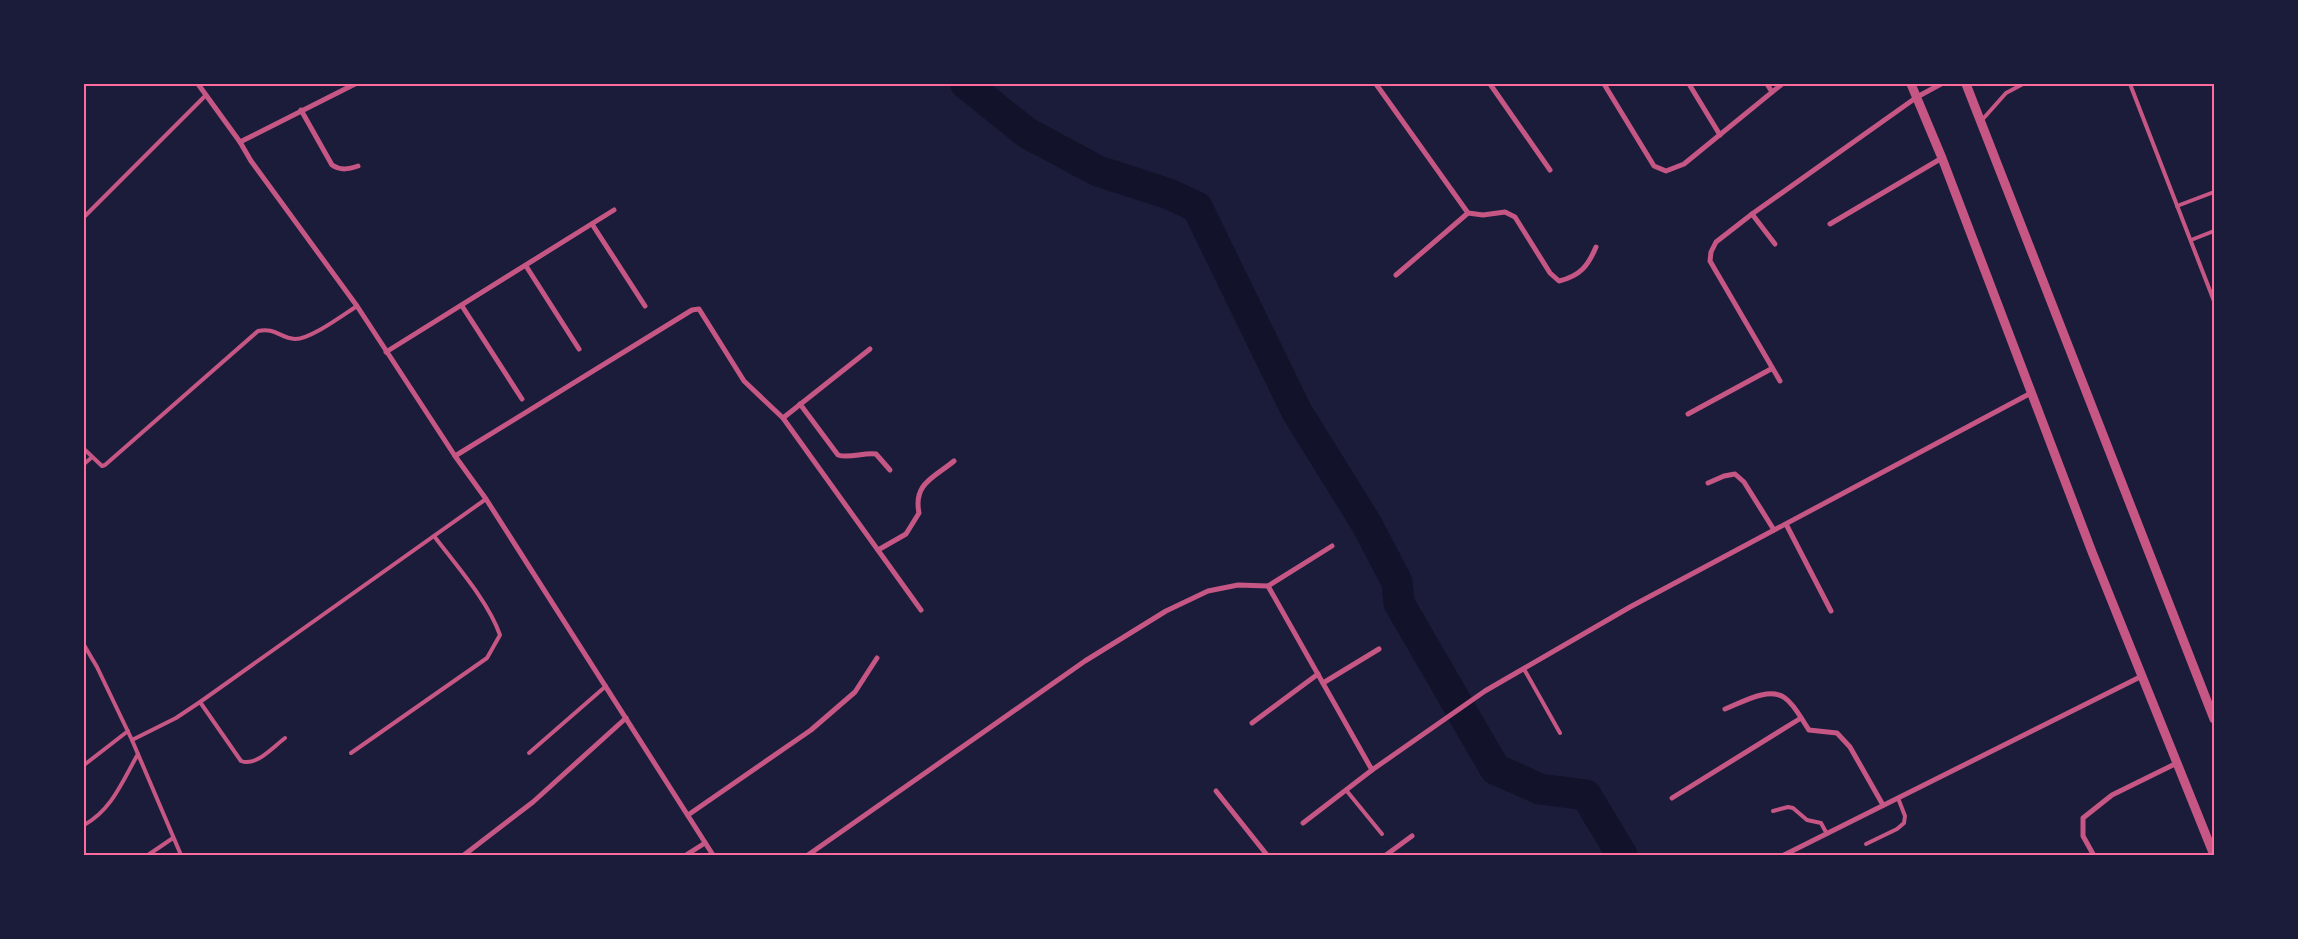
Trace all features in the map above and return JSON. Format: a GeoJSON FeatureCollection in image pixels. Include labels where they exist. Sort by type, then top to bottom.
{"type":"FeatureCollection","features":[{"type":"Feature","properties":{"kind":"street"},"geometry":{"type":"LineString","coordinates":[[198,84],[240,142],[251,161],[357,306],[455,456],[486,499],[712,855]]}},
{"type":"Feature","properties":{"kind":"street"},"geometry":{"type":"LineString","coordinates":[[240,142],[355,84]]}},
{"type":"Feature","properties":{"kind":"street"},"geometry":{"type":"LineString","coordinates":[[1376,84],[1468,213]]}},
{"type":"Feature","properties":{"kind":"street"},"geometry":{"type":"LineString","coordinates":[[1490,84],[1550,170]]}},
{"type":"Feature","properties":{"kind":"street"},"geometry":{"type":"LineString","coordinates":[[1604,84],[1654,166],[1666,171],[1684,164],[1782,84]]}},
{"type":"Feature","properties":{"kind":"street"},"geometry":{"type":"LineString","coordinates":[[1690,84],[1720,135]]}},
{"type":"Feature","properties":{"kind":"street"},"geometry":{"type":"LineString","coordinates":[[1767,84],[1772,92]]}},
{"type":"Feature","properties":{"kind":"street"},"geometry":{"type":"LineString","coordinates":[[1912,84],[2031,393],[2214,855]]}},
{"type":"Feature","properties":{"kind":"street"},"geometry":{"type":"LineString","coordinates":[[1780,381],[1771,369],[1710,261],[1711,252],[1716,242],[1752,214],[1917,97],[1941,84]]}},
{"type":"Feature","properties":{"kind":"street"},"geometry":{"type":"LineString","coordinates":[[1966,84],[2214,719]]}},
{"type":"Feature","properties":{"kind":"street"},"geometry":{"type":"LineString","coordinates":[[301,110],[332,165],[336,168],[349,170],[358,166]]}},
{"type":"Feature","properties":{"kind":"street"},"geometry":{"type":"LineString","coordinates":[[1830,224],[1942,158]]}},
{"type":"Feature","properties":{"kind":"street"},"geometry":{"type":"LineString","coordinates":[[386,352],[614,210]]}},
{"type":"Feature","properties":{"kind":"street"},"geometry":{"type":"LineString","coordinates":[[1396,275],[1468,213],[1505,212],[1515,217],[1550,273],[1559,281],[1570,278],[1582,271],[1596,247]]}},
{"type":"Feature","properties":{"kind":"street"},"geometry":{"type":"LineString","coordinates":[[1752,214],[1775,244]]}},
{"type":"Feature","properties":{"kind":"street"},"geometry":{"type":"LineString","coordinates":[[592,224],[645,306]]}},
{"type":"Feature","properties":{"kind":"street"},"geometry":{"type":"LineString","coordinates":[[526,266],[579,349]]}},
{"type":"Feature","properties":{"kind":"street"},"geometry":{"type":"LineString","coordinates":[[462,306],[522,399]]}},
{"type":"Feature","properties":{"kind":"street"},"geometry":{"type":"LineString","coordinates":[[455,456],[696,309],[702,311],[744,381],[783,418],[922,610]]}},
{"type":"Feature","properties":{"kind":"street"},"geometry":{"type":"LineString","coordinates":[[783,418],[870,349]]}},
{"type":"Feature","properties":{"kind":"street"},"geometry":{"type":"LineString","coordinates":[[1688,414],[1771,369]]}},
{"type":"Feature","properties":{"kind":"street"},"geometry":{"type":"LineString","coordinates":[[1303,823],[1372,770],[1485,691],[1630,607],[2031,393]]}},
{"type":"Feature","properties":{"kind":"street"},"geometry":{"type":"LineString","coordinates":[[800,404],[838,455],[842,457],[865,452],[876,454],[890,470]]}},
{"type":"Feature","properties":{"kind":"street"},"geometry":{"type":"LineString","coordinates":[[878,550],[906,534],[919,513],[916,499],[922,489],[928,480],[954,461]]}},
{"type":"Feature","properties":{"kind":"street"},"geometry":{"type":"LineString","coordinates":[[1708,483],[1724,476],[1735,474],[1744,482],[1774,530]]}},
{"type":"Feature","properties":{"kind":"street"},"geometry":{"type":"LineString","coordinates":[[1786,524],[1831,611]]}},
{"type":"Feature","properties":{"kind":"street"},"geometry":{"type":"LineString","coordinates":[[808,855],[1085,661],[1166,611],[1208,591],[1238,585],[1268,586],[1332,546]]}},
{"type":"Feature","properties":{"kind":"street"},"geometry":{"type":"LineString","coordinates":[[1268,586],[1372,770]]}},
{"type":"Feature","properties":{"kind":"street"},"geometry":{"type":"LineString","coordinates":[[1323,683],[1379,649]]}},
{"type":"Feature","properties":{"kind":"street"},"geometry":{"type":"LineString","coordinates":[[688,815],[811,730],[855,692],[877,658]]}},
{"type":"Feature","properties":{"kind":"street"},"geometry":{"type":"LineString","coordinates":[[1252,723],[1318,674]]}},
{"type":"Feature","properties":{"kind":"street"},"geometry":{"type":"LineString","coordinates":[[1784,855],[1795,853],[1883,805],[2142,676]]}},
{"type":"Feature","properties":{"kind":"street"},"geometry":{"type":"LineString","coordinates":[[1725,709],[1763,695],[1777,694],[1786,698],[1809,730],[1837,733],[1850,747],[1883,805]]}},
{"type":"Feature","properties":{"kind":"street"},"geometry":{"type":"LineString","coordinates":[[464,855],[533,802],[626,718]]}},
{"type":"Feature","properties":{"kind":"street"},"geometry":{"type":"LineString","coordinates":[[1672,798],[1801,718]]}},
{"type":"Feature","properties":{"kind":"street"},"geometry":{"type":"LineString","coordinates":[[2093,854],[2083,836],[2083,818],[2112,795],[2177,763]]}},
{"type":"Feature","properties":{"kind":"street"},"geometry":{"type":"LineString","coordinates":[[1216,791],[1267,855]]}},
{"type":"Feature","properties":{"kind":"street"},"geometry":{"type":"LineString","coordinates":[[1386,855],[1412,836]]}},
{"type":"Feature","properties":{"kind":"street"},"geometry":{"type":"LineString","coordinates":[[686,855],[705,843]]}},
{"type":"Feature","properties":{"kind":"lane"},"geometry":{"type":"LineString","coordinates":[[1981,122],[2006,93],[2023,84]]}},
{"type":"Feature","properties":{"kind":"lane"},"geometry":{"type":"LineString","coordinates":[[2130,84],[2214,301]]}},
{"type":"Feature","properties":{"kind":"lane"},"geometry":{"type":"LineString","coordinates":[[84,217],[206,95]]}},
{"type":"Feature","properties":{"kind":"lane"},"geometry":{"type":"LineString","coordinates":[[2177,206],[2214,192]]}},
{"type":"Feature","properties":{"kind":"lane"},"geometry":{"type":"LineString","coordinates":[[2191,240],[2214,231]]}},
{"type":"Feature","properties":{"kind":"lane"},"geometry":{"type":"LineString","coordinates":[[84,449],[91,458],[102,466],[109,463],[258,331],[268,328],[291,338],[304,337],[357,306]]}},
{"type":"Feature","properties":{"kind":"lane"},"geometry":{"type":"LineString","coordinates":[[84,464],[91,458]]}},
{"type":"Feature","properties":{"kind":"lane"},"geometry":{"type":"LineString","coordinates":[[132,740],[176,718],[200,702],[486,499]]}},
{"type":"Feature","properties":{"kind":"lane"},"geometry":{"type":"LineString","coordinates":[[351,753],[487,658],[500,636],[496,624],[475,591],[434,536]]}},
{"type":"Feature","properties":{"kind":"lane"},"geometry":{"type":"LineString","coordinates":[[84,645],[97,667],[132,740],[181,855]]}},
{"type":"Feature","properties":{"kind":"lane"},"geometry":{"type":"LineString","coordinates":[[1524,669],[1560,733]]}},
{"type":"Feature","properties":{"kind":"lane"},"geometry":{"type":"LineString","coordinates":[[529,753],[606,686]]}},
{"type":"Feature","properties":{"kind":"lane"},"geometry":{"type":"LineString","coordinates":[[200,702],[241,761],[248,764],[255,761],[285,738]]}},
{"type":"Feature","properties":{"kind":"lane"},"geometry":{"type":"LineString","coordinates":[[84,765],[128,732]]}},
{"type":"Feature","properties":{"kind":"lane"},"geometry":{"type":"LineString","coordinates":[[84,825],[96,819],[114,798],[138,754]]}},
{"type":"Feature","properties":{"kind":"lane"},"geometry":{"type":"LineString","coordinates":[[1346,790],[1382,834]]}},
{"type":"Feature","properties":{"kind":"lane"},"geometry":{"type":"LineString","coordinates":[[1866,844],[1904,823],[1905,816],[1898,798]]}},
{"type":"Feature","properties":{"kind":"lane"},"geometry":{"type":"LineString","coordinates":[[1773,811],[1788,807],[1793,808],[1807,820],[1821,824],[1827,834]]}},
{"type":"Feature","properties":{"kind":"lane"},"geometry":{"type":"LineString","coordinates":[[148,855],[173,838]]}},
{"type":"Feature","properties":{"kind":"waterway"},"geometry":{"type":"LineString","coordinates":[[966,84],[1027,133],[1098,171],[1169,194],[1197,207],[1297,412],[1366,523],[1397,582],[1399,603],[1495,769],[1540,789],[1586,795],[1622,855]]}}]}
